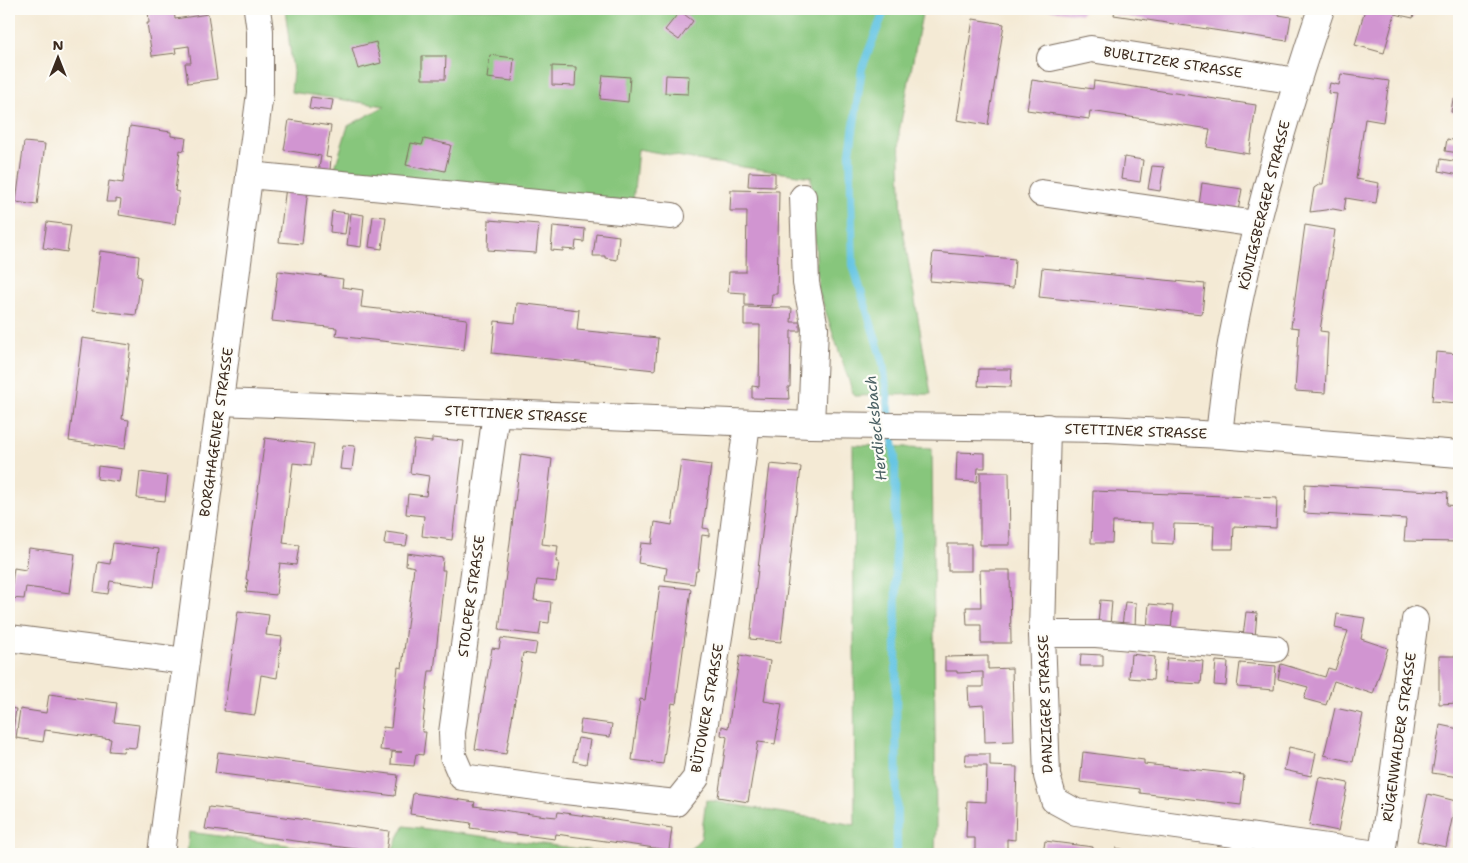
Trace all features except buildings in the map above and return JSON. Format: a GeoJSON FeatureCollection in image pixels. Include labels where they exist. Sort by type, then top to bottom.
{"type":"FeatureCollection","features":[{"type":"Feature","properties":{"kind":"street","name":"BORGHAGENER STRASSE"},"geometry":{"type":"LineString","coordinates":[[161,854],[260,93],[260,32],[257,9]]}},
{"type":"Feature","properties":{"kind":"street","name":"KÖNIGSBERGER STRASSE"},"geometry":{"type":"LineString","coordinates":[[1219,435],[1233,334],[1256,224],[1297,82],[1321,9]]}},
{"type":"Feature","properties":{"kind":"street","name":"BUBLITZER STRASSE"},"geometry":{"type":"LineString","coordinates":[[1050,58],[1091,50],[1297,82]]}},
{"type":"Feature","properties":{"kind":"street"},"geometry":{"type":"LineString","coordinates":[[249,175],[672,216]]}},
{"type":"Feature","properties":{"kind":"street"},"geometry":{"type":"LineString","coordinates":[[1042,194],[1256,224]]}},
{"type":"Feature","properties":{"kind":"street"},"geometry":{"type":"LineString","coordinates":[[803,197],[806,284],[815,328],[811,425]]}},
{"type":"Feature","properties":{"kind":"street","name":"STETTINER STRASSE"},"geometry":{"type":"LineString","coordinates":[[220,402],[871,427],[1118,429],[1459,454]]}},
{"type":"Feature","properties":{"kind":"street","name":"STOLPER STRASSE"},"geometry":{"type":"LineString","coordinates":[[462,777],[453,756],[452,734],[496,413]]}},
{"type":"Feature","properties":{"kind":"street","name":"BÜTOWER STRASSE"},"geometry":{"type":"LineString","coordinates":[[462,777],[676,803],[696,778],[723,612],[748,423]]}},
{"type":"Feature","properties":{"kind":"street","name":"DANZIGER STRASSE"},"geometry":{"type":"LineString","coordinates":[[1047,428],[1042,634],[1047,776],[1054,800],[1076,812],[1377,854]]}},
{"type":"Feature","properties":{"kind":"street","name":"RÜGENWALDER STRASSE"},"geometry":{"type":"LineString","coordinates":[[1382,854],[1415,620]]}},
{"type":"Feature","properties":{"kind":"street"},"geometry":{"type":"LineString","coordinates":[[1042,634],[1096,634],[1275,649]]}},
{"type":"Feature","properties":{"kind":"street"},"geometry":{"type":"LineString","coordinates":[[9,638],[185,661]]}},
{"type":"Feature","properties":{"kind":"green space"},"geometry":{"type":"Polygon","coordinates":[[[285,9],[923,9],[899,132],[902,224],[931,394],[854,396],[818,289],[811,177],[638,149],[633,202],[332,177],[348,126],[385,106],[291,92],[293,72],[285,9]]]}},
{"type":"Feature","properties":{"kind":"green space"},"geometry":{"type":"Polygon","coordinates":[[[853,445],[932,448],[935,854],[686,854],[701,838],[706,800],[855,825],[853,445]]]}},
{"type":"Feature","properties":{"kind":"green space"},"geometry":{"type":"Polygon","coordinates":[[[404,826],[618,854],[390,854],[404,826]]]}},
{"type":"Feature","properties":{"kind":"green space"},"geometry":{"type":"Polygon","coordinates":[[[189,832],[355,854],[187,854],[189,832]]]}},
{"type":"Feature","properties":{"kind":"waterway","name":"Herdiecksbach"},"geometry":{"type":"LineString","coordinates":[[885,9],[862,68],[850,153],[853,265],[883,363],[895,457],[897,854]]}}]}
